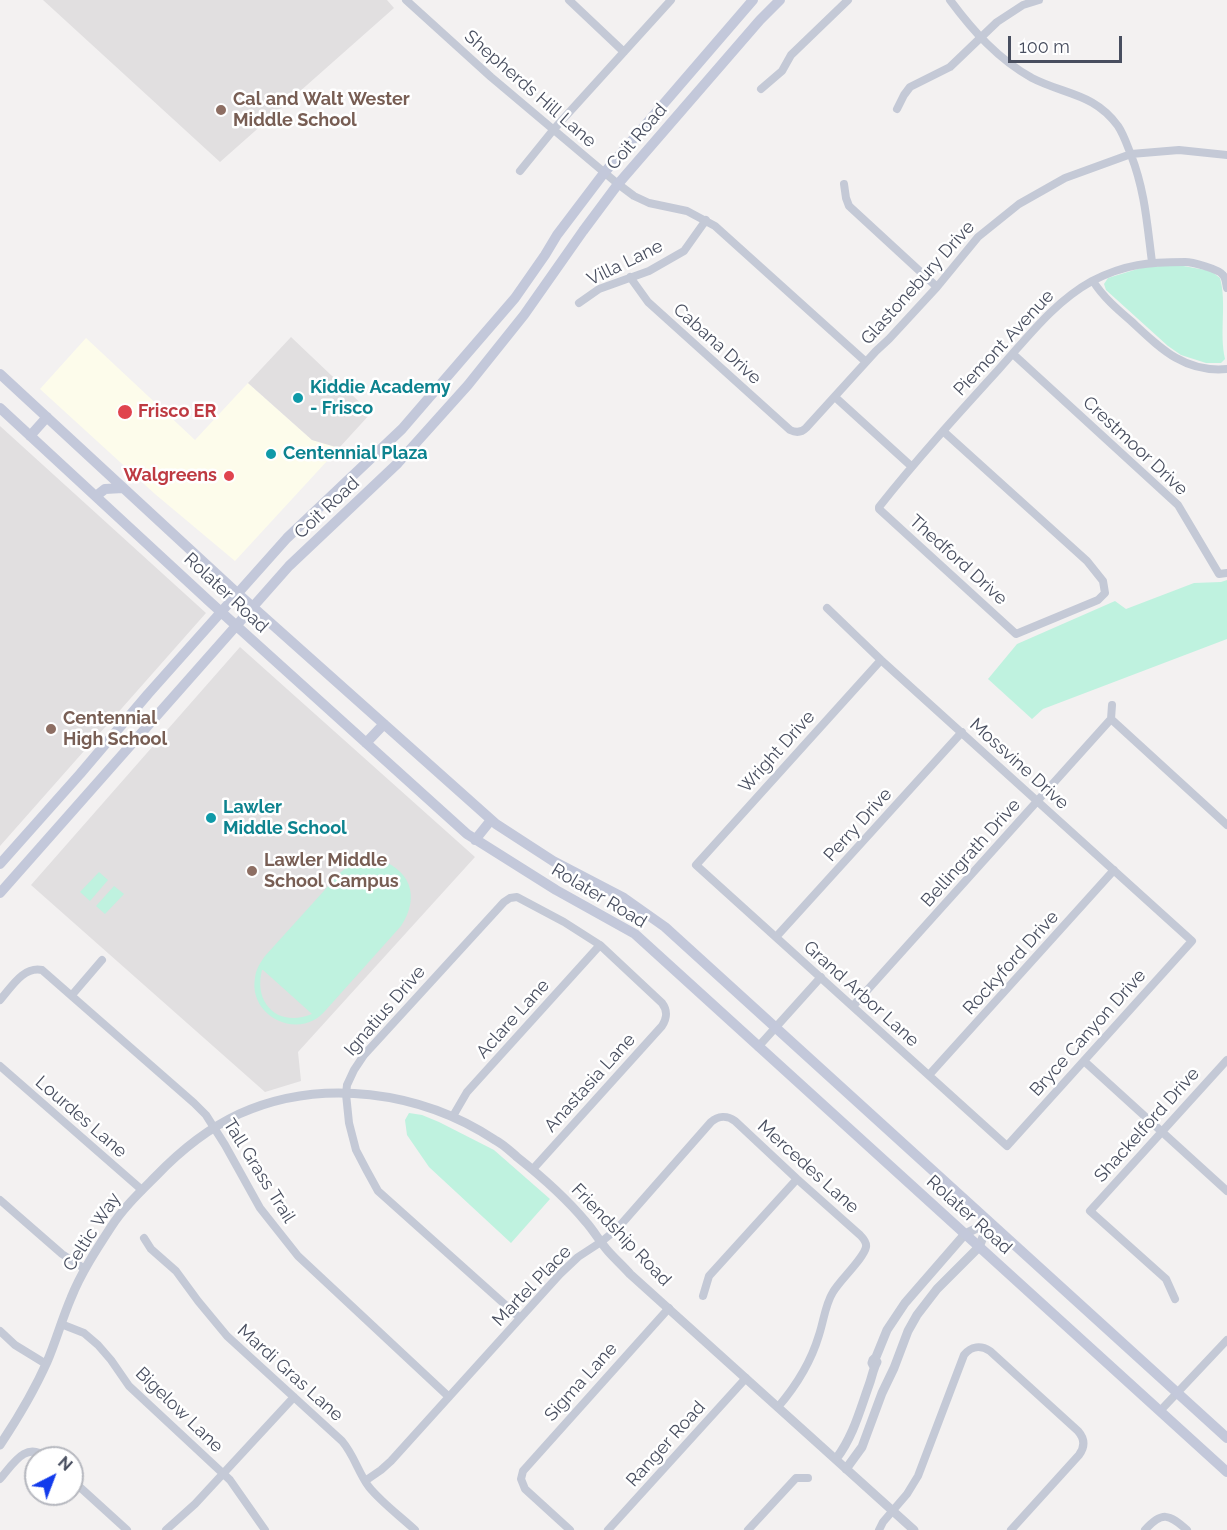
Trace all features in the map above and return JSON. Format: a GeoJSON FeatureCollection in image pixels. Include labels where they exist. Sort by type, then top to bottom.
{"type":"FeatureCollection","features":[{"type":"Feature","properties":{"kind":"main road","name":"Coit Road"},"geometry":{"type":"LineString","coordinates":[[0,864],[287,538],[402,429],[515,298],[563,227],[604,173],[753,0]]}},
{"type":"Feature","properties":{"kind":"main road","name":"Coit Road"},"geometry":{"type":"LineString","coordinates":[[0,893],[289,566],[398,463],[468,384],[524,315],[582,231],[618,184],[780,0]]}},
{"type":"Feature","properties":{"kind":"main road"},"geometry":{"type":"LineString","coordinates":[[453,370],[468,384]]}},
{"type":"Feature","properties":{"kind":"main road","name":"Rolater Road"},"geometry":{"type":"LineString","coordinates":[[0,374],[237,593],[491,820],[553,861],[624,898],[665,927],[1227,1438]]}},
{"type":"Feature","properties":{"kind":"main road","name":"Rolater Road"},"geometry":{"type":"LineString","coordinates":[[0,408],[467,834],[556,890],[635,934],[1227,1472]]}},
{"type":"Feature","properties":{"kind":"main road"},"geometry":{"type":"LineString","coordinates":[[30,436],[47,417]]}},
{"type":"Feature","properties":{"kind":"main road"},"geometry":{"type":"LineString","coordinates":[[356,473],[370,489]]}},
{"type":"Feature","properties":{"kind":"main road"},"geometry":{"type":"LineString","coordinates":[[96,496],[105,489],[123,488]]}},
{"type":"Feature","properties":{"kind":"main road"},"geometry":{"type":"LineString","coordinates":[[366,743],[384,724]]}},
{"type":"Feature","properties":{"kind":"main road"},"geometry":{"type":"LineString","coordinates":[[43,816],[57,828]]}},
{"type":"Feature","properties":{"kind":"main road"},"geometry":{"type":"LineString","coordinates":[[476,840],[491,820]]}},
{"type":"Feature","properties":{"kind":"street","name":"Shepherds Hill Lane"},"geometry":{"type":"LineString","coordinates":[[406,0],[491,77],[634,196],[649,203],[687,211],[719,229],[866,362]]}},
{"type":"Feature","properties":{"kind":"street"},"geometry":{"type":"LineString","coordinates":[[569,0],[624,52]]}},
{"type":"Feature","properties":{"kind":"street"},"geometry":{"type":"LineString","coordinates":[[520,171],[554,129],[671,0]]}},
{"type":"Feature","properties":{"kind":"street"},"geometry":{"type":"LineString","coordinates":[[761,89],[782,71],[791,55],[848,0]]}},
{"type":"Feature","properties":{"kind":"street"},"geometry":{"type":"LineString","coordinates":[[950,0],[981,38],[1004,59],[1044,83],[1093,102],[1114,121],[1131,154],[1142,188],[1152,262]]}},
{"type":"Feature","properties":{"kind":"street"},"geometry":{"type":"LineString","coordinates":[[897,109],[910,87],[950,67],[997,22],[1023,5],[1039,0]]}},
{"type":"Feature","properties":{"kind":"street","name":"Glastonebury Drive"},"geometry":{"type":"LineString","coordinates":[[789,429],[796,432],[804,430],[936,287],[978,237],[1018,204],[1065,178],[1131,154],[1179,150],[1227,155]]}},
{"type":"Feature","properties":{"kind":"street"},"geometry":{"type":"LineString","coordinates":[[843,184],[849,206],[936,287]]}},
{"type":"Feature","properties":{"kind":"street","name":"Villa Lane"},"geometry":{"type":"LineString","coordinates":[[579,303],[599,289],[649,271],[684,250],[706,220]]}},
{"type":"Feature","properties":{"kind":"street","name":"Piemont Avenue"},"geometry":{"type":"LineString","coordinates":[[879,508],[911,466],[1012,354],[1057,306],[1073,293],[1093,281],[1122,269],[1152,262],[1191,262],[1218,271],[1223,274],[1227,288]]}},
{"type":"Feature","properties":{"kind":"street","name":"Cabana Drive"},"geometry":{"type":"LineString","coordinates":[[630,277],[648,302],[789,429]]}},
{"type":"Feature","properties":{"kind":"street"},"geometry":{"type":"LineString","coordinates":[[1093,281],[1108,301],[1172,356],[1196,367],[1227,369]]}},
{"type":"Feature","properties":{"kind":"street","name":"Crestmoor Drive"},"geometry":{"type":"LineString","coordinates":[[1012,354],[1178,506],[1223,574]]}},
{"type":"Feature","properties":{"kind":"street"},"geometry":{"type":"LineString","coordinates":[[835,397],[911,466]]}},
{"type":"Feature","properties":{"kind":"street","name":"Thedford Drive"},"geometry":{"type":"LineString","coordinates":[[879,508],[1016,634],[1098,600],[1106,593],[1103,581],[1087,561],[943,431]]}},
{"type":"Feature","properties":{"kind":"street","name":"Mossvine Drive"},"geometry":{"type":"LineString","coordinates":[[827,608],[881,660],[1192,941]]}},
{"type":"Feature","properties":{"kind":"street","name":"Wright Drive"},"geometry":{"type":"LineString","coordinates":[[696,865],[881,660]]}},
{"type":"Feature","properties":{"kind":"street"},"geometry":{"type":"LineString","coordinates":[[1112,705],[1111,719],[1227,825]]}},
{"type":"Feature","properties":{"kind":"street","name":"Bellingrath Drive"},"geometry":{"type":"LineString","coordinates":[[853,1006],[1111,719]]}},
{"type":"Feature","properties":{"kind":"street","name":"Perry Drive"},"geometry":{"type":"LineString","coordinates":[[776,937],[962,732]]}},
{"type":"Feature","properties":{"kind":"street","name":"Grand Arbor Lane"},"geometry":{"type":"LineString","coordinates":[[696,865],[1007,1146]]}},
{"type":"Feature","properties":{"kind":"street","name":"Rockyford Drive"},"geometry":{"type":"LineString","coordinates":[[929,1076],[1114,870]]}},
{"type":"Feature","properties":{"kind":"street","name":"Ignatius Drive"},"geometry":{"type":"LineString","coordinates":[[520,1318],[378,1191],[356,1150],[349,1123],[347,1085],[364,1055],[510,898],[517,897],[564,922],[600,945]]}},
{"type":"Feature","properties":{"kind":"street","name":"Bryce Canyon Drive"},"geometry":{"type":"LineString","coordinates":[[1007,1146],[1192,941]]}},
{"type":"Feature","properties":{"kind":"street","name":"Anastasia Lane"},"geometry":{"type":"LineString","coordinates":[[533,1169],[662,1026],[666,1015],[666,1008],[662,1003],[600,945]]}},
{"type":"Feature","properties":{"kind":"street","name":"Aclare Lane"},"geometry":{"type":"LineString","coordinates":[[453,1116],[467,1092],[600,945]]}},
{"type":"Feature","properties":{"kind":"street"},"geometry":{"type":"LineString","coordinates":[[72,995],[102,960]]}},
{"type":"Feature","properties":{"kind":"street","name":"Tall Grass Trail"},"geometry":{"type":"LineString","coordinates":[[0,1000],[25,973],[36,969],[46,973],[72,995],[206,1115],[260,1208],[298,1256],[449,1397]]}},
{"type":"Feature","properties":{"kind":"street"},"geometry":{"type":"LineString","coordinates":[[758,1047],[821,977]]}},
{"type":"Feature","properties":{"kind":"street","name":"Shackelford Drive"},"geometry":{"type":"LineString","coordinates":[[1175,1299],[1166,1279],[1090,1211],[1227,1060]]}},
{"type":"Feature","properties":{"kind":"street"},"geometry":{"type":"LineString","coordinates":[[1084,1061],[1227,1191]]}},
{"type":"Feature","properties":{"kind":"street","name":"Lourdes Lane"},"geometry":{"type":"LineString","coordinates":[[0,1066],[142,1190]]}},
{"type":"Feature","properties":{"kind":"street","name":"Friendship Road"},"geometry":{"type":"LineString","coordinates":[[281,1100],[309,1095],[375,1095],[401,1100],[453,1116],[496,1140],[533,1169],[572,1206],[630,1274],[914,1530]]}},
{"type":"Feature","properties":{"kind":"street","name":"Celtic Way"},"geometry":{"type":"LineString","coordinates":[[0,1445],[22,1412],[46,1364],[72,1296],[86,1269],[126,1207],[177,1154],[214,1128],[255,1107],[281,1100]]}},
{"type":"Feature","properties":{"kind":"street","name":"Martel Place"},"geometry":{"type":"LineString","coordinates":[[365,1481],[391,1461],[572,1263],[617,1229],[711,1122],[723,1117]]}},
{"type":"Feature","properties":{"kind":"street","name":"Mercedes Lane"},"geometry":{"type":"LineString","coordinates":[[723,1117],[735,1121],[860,1235],[866,1247],[862,1256],[832,1293],[810,1360],[778,1407]]}},
{"type":"Feature","properties":{"kind":"street"},"geometry":{"type":"LineString","coordinates":[[703,1296],[709,1276],[797,1179]]}},
{"type":"Feature","properties":{"kind":"street"},"geometry":{"type":"LineString","coordinates":[[0,1200],[62,1254],[86,1269]]}},
{"type":"Feature","properties":{"kind":"street"},"geometry":{"type":"LineString","coordinates":[[836,1459],[851,1435],[882,1340],[898,1312],[965,1234],[989,1222]]}},
{"type":"Feature","properties":{"kind":"street"},"geometry":{"type":"LineString","coordinates":[[846,1469],[862,1447],[882,1393],[916,1315],[937,1289],[979,1247],[989,1222]]}},
{"type":"Feature","properties":{"kind":"street","name":"Mardi Gras Lane"},"geometry":{"type":"LineString","coordinates":[[144,1238],[151,1249],[176,1270],[227,1336],[342,1441],[375,1494],[415,1530]]}},
{"type":"Feature","properties":{"kind":"street","name":"Sigma Lane"},"geometry":{"type":"LineString","coordinates":[[570,1530],[527,1491],[522,1484],[522,1471],[669,1308]]}},
{"type":"Feature","properties":{"kind":"street","name":"Bigelow Lane"},"geometry":{"type":"LineString","coordinates":[[61,1324],[84,1333],[98,1345],[129,1386],[224,1473],[265,1530]]}},
{"type":"Feature","properties":{"kind":"street"},"geometry":{"type":"LineString","coordinates":[[890,1325],[907,1333]]}},
{"type":"Feature","properties":{"kind":"street"},"geometry":{"type":"LineString","coordinates":[[0,1332],[15,1345],[46,1364]]}},
{"type":"Feature","properties":{"kind":"street"},"geometry":{"type":"LineString","coordinates":[[1160,1411],[1227,1341]]}},
{"type":"Feature","properties":{"kind":"street"},"geometry":{"type":"LineString","coordinates":[[879,1530],[913,1485],[922,1467],[964,1355],[970,1349],[979,1347],[990,1351],[1026,1383],[1080,1433],[1084,1442],[1079,1455],[1011,1530]]}},
{"type":"Feature","properties":{"kind":"street"},"geometry":{"type":"LineString","coordinates":[[875,1360],[896,1363]]}},
{"type":"Feature","properties":{"kind":"street","name":"Ranger Road"},"geometry":{"type":"LineString","coordinates":[[608,1530],[746,1378]]}},
{"type":"Feature","properties":{"kind":"street"},"geometry":{"type":"LineString","coordinates":[[166,1530],[195,1504],[294,1397]]}},
{"type":"Feature","properties":{"kind":"street"},"geometry":{"type":"LineString","coordinates":[[0,1479],[24,1454]]}},
{"type":"Feature","properties":{"kind":"street"},"geometry":{"type":"LineString","coordinates":[[748,1530],[796,1478],[808,1478]]}},
{"type":"Feature","properties":{"kind":"street"},"geometry":{"type":"LineString","coordinates":[[84,1491],[127,1530]]}},
{"type":"Feature","properties":{"kind":"street"},"geometry":{"type":"LineString","coordinates":[[1145,1530],[1156,1519],[1166,1516],[1174,1519],[1187,1530]]}},
{"type":"Feature","properties":{"kind":"shaded area","name":"Cal and Walt Wester Middle School"},"geometry":{"type":"Polygon","coordinates":[[[43,0],[387,0],[394,8],[220,162],[43,0]]]}},
{"type":"Feature","properties":{"kind":"shaded area"},"geometry":{"type":"Polygon","coordinates":[[[291,337],[371,413],[339,448],[312,440],[248,383],[291,337]]]}},
{"type":"Feature","properties":{"kind":"shaded area"},"geometry":{"type":"Polygon","coordinates":[[[86,338],[195,440],[248,383],[312,440],[339,448],[235,561],[155,494],[40,389],[86,338]]]}},
{"type":"Feature","properties":{"kind":"shaded area","name":"Centennial High School"},"geometry":{"type":"Polygon","coordinates":[[[0,426],[206,613],[0,846],[0,426]]]}},
{"type":"Feature","properties":{"kind":"shaded area","name":"Lawler Middle School Campus"},"geometry":{"type":"Polygon","coordinates":[[[240,647],[475,857],[298,1052],[301,1081],[265,1092],[31,885],[240,647]]]}},
{"type":"Feature","properties":{"kind":"green space"},"geometry":{"type":"Polygon","coordinates":[[[1178,265],[1211,271],[1220,278],[1225,359],[1221,363],[1206,363],[1181,355],[1106,290],[1104,284],[1108,278],[1144,267],[1178,265]]]}},
{"type":"Feature","properties":{"kind":"green space"},"geometry":{"type":"Polygon","coordinates":[[[1227,580],[1227,639],[1043,709],[1032,719],[988,679],[1017,644],[1115,601],[1126,609],[1194,583],[1227,580]]]}},
{"type":"Feature","properties":{"kind":"green space"},"geometry":{"type":"Polygon","coordinates":[[[375,858],[397,869],[409,884],[410,904],[401,926],[317,1018],[303,1024],[292,1024],[271,1017],[263,1009],[255,990],[257,969],[261,961],[341,872],[357,862],[375,858]],[[263,970],[260,982],[261,993],[271,1010],[289,1018],[300,1018],[312,1014],[263,970]]]}},
{"type":"Feature","properties":{"kind":"green space"},"geometry":{"type":"Polygon","coordinates":[[[99,872],[108,880],[90,901],[80,892],[99,872]]]}},
{"type":"Feature","properties":{"kind":"green space"},"geometry":{"type":"Polygon","coordinates":[[[114,886],[124,894],[105,914],[96,906],[114,886]]]}},
{"type":"Feature","properties":{"kind":"green space"},"geometry":{"type":"Polygon","coordinates":[[[409,1113],[422,1115],[439,1122],[494,1150],[550,1199],[511,1243],[429,1167],[407,1135],[405,1120],[409,1113]]]}},
{"type":"Feature","properties":{"kind":"place","name":"Cal and Walt Wester Middle School"},"geometry":{"type":"Point","coordinates":[221,110]}},
{"type":"Feature","properties":{"kind":"place","name":"Kiddie Academy - Frisco"},"geometry":{"type":"Point","coordinates":[298,398]}},
{"type":"Feature","properties":{"kind":"place","name":"Frisco ER"},"geometry":{"type":"Point","coordinates":[125,412]}},
{"type":"Feature","properties":{"kind":"place","name":"Centennial Plaza"},"geometry":{"type":"Point","coordinates":[271,454]}},
{"type":"Feature","properties":{"kind":"place","name":"Walgreens"},"geometry":{"type":"Point","coordinates":[229,476]}},
{"type":"Feature","properties":{"kind":"place","name":"Centennial High School"},"geometry":{"type":"Point","coordinates":[51,729]}},
{"type":"Feature","properties":{"kind":"place","name":"Lawler Middle School"},"geometry":{"type":"Point","coordinates":[211,818]}},
{"type":"Feature","properties":{"kind":"place","name":"Lawler Middle School Campus"},"geometry":{"type":"Point","coordinates":[252,871]}}]}
